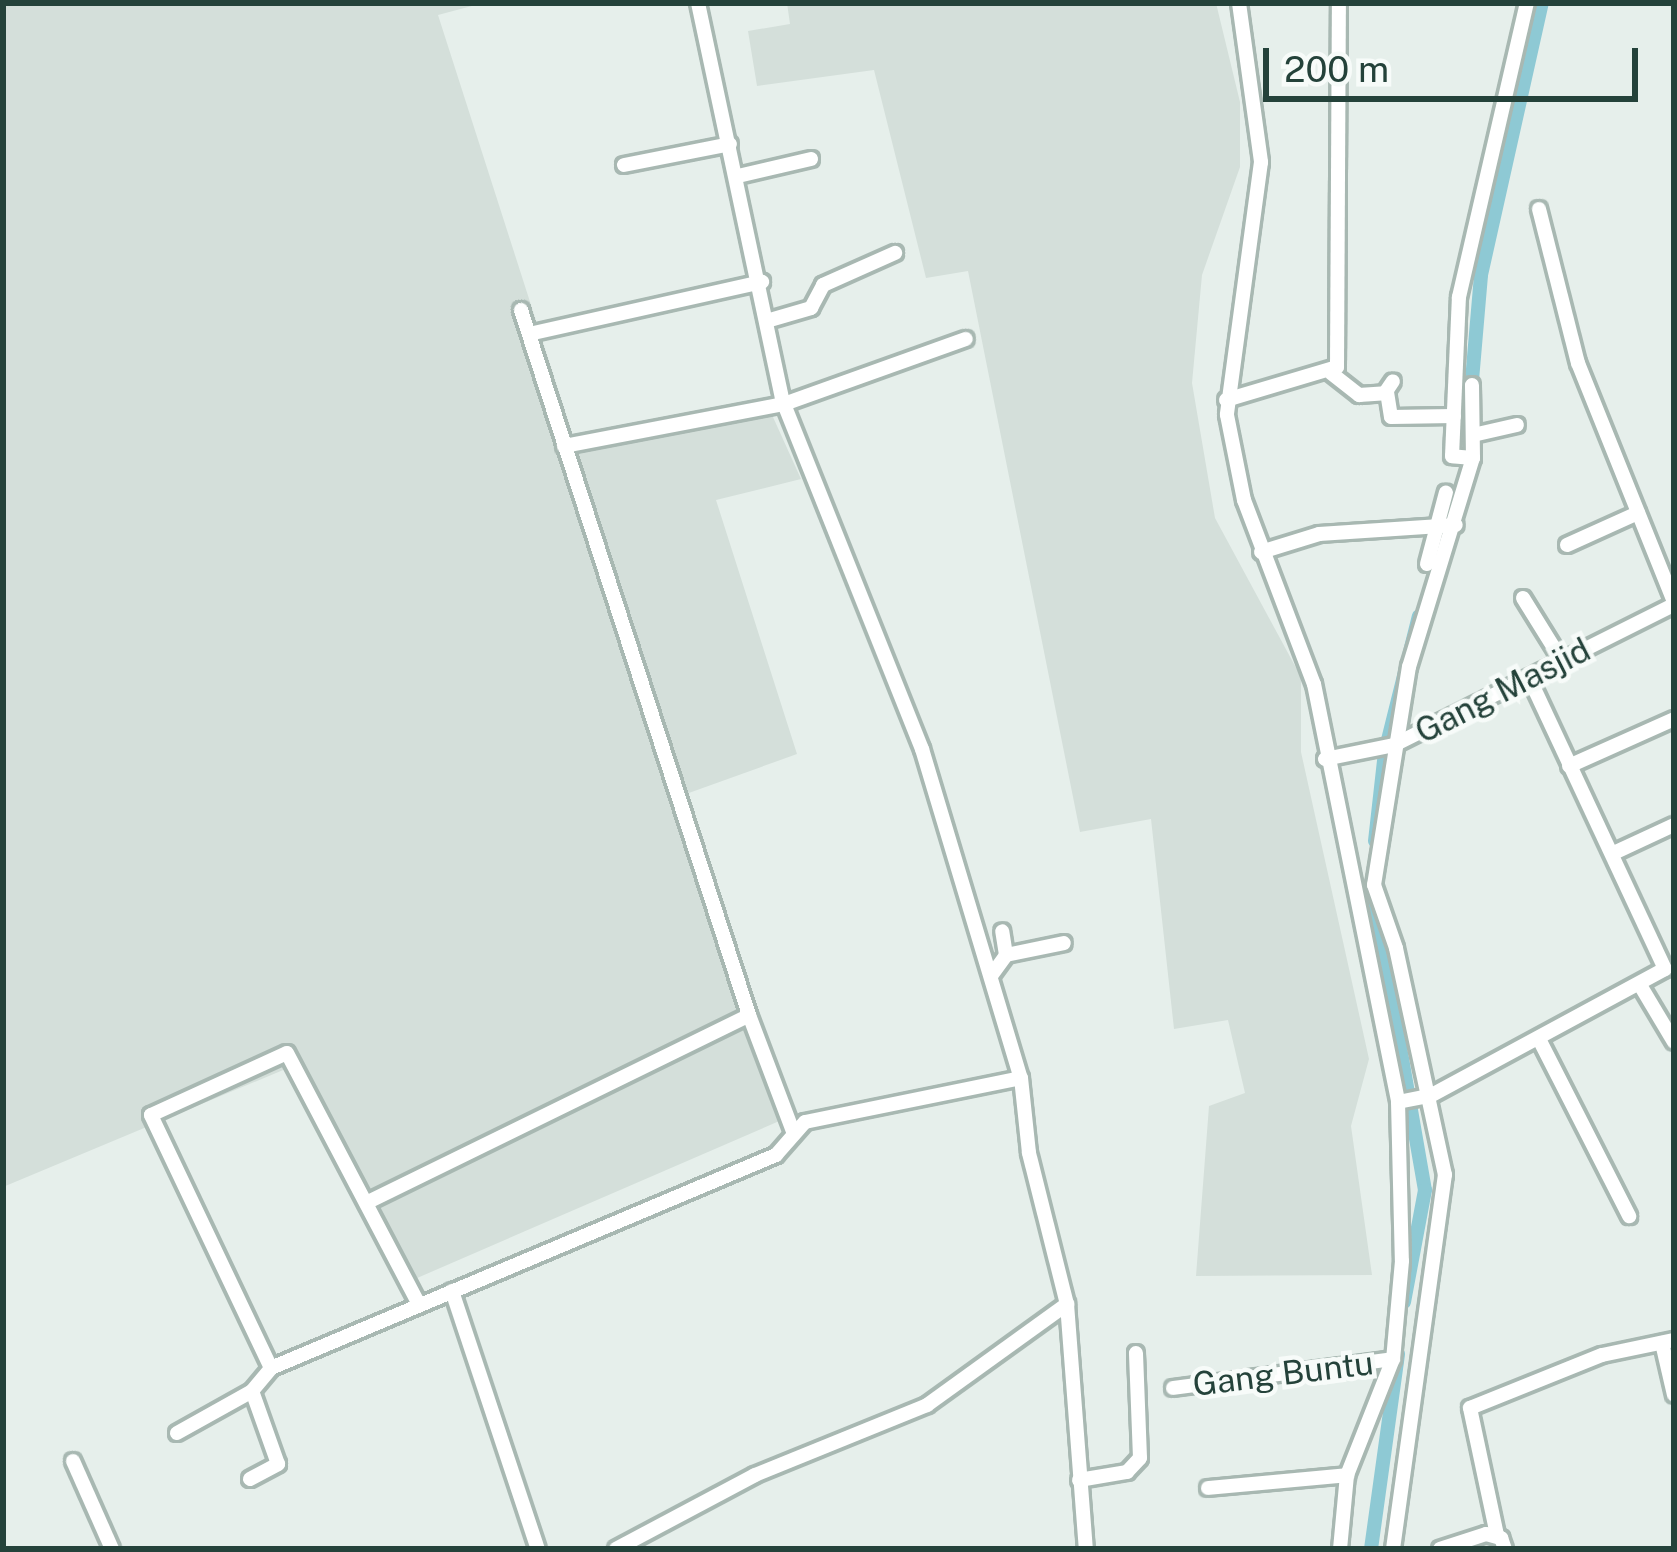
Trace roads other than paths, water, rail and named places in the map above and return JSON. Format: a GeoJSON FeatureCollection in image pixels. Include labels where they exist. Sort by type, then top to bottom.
{"type":"FeatureCollection","features":[{"type":"Feature","properties":{"kind":"street"},"geometry":{"type":"LineString","coordinates":[[698,3],[762,281],[784,404],[922,749],[1021,1078],[1029,1153],[1067,1304],[1086,1549]]}},
{"type":"Feature","properties":{"kind":"street"},"geometry":{"type":"LineString","coordinates":[[1239,3],[1262,162],[1226,400],[1261,552],[1308,661],[1325,759],[1428,1097],[1445,1175],[1393,1549]]}},
{"type":"Feature","properties":{"kind":"street"},"geometry":{"type":"LineString","coordinates":[[1226,400],[1331,374],[1338,361],[1339,3]]}},
{"type":"Feature","properties":{"kind":"street"},"geometry":{"type":"LineString","coordinates":[[1466,459],[1454,416],[1459,297],[1527,3]]}},
{"type":"Feature","properties":{"kind":"street"},"geometry":{"type":"LineString","coordinates":[[624,165],[730,144]]}},
{"type":"Feature","properties":{"kind":"street"},"geometry":{"type":"LineString","coordinates":[[738,176],[811,159]]}},
{"type":"Feature","properties":{"kind":"street"},"geometry":{"type":"LineString","coordinates":[[1539,209],[1578,363],[1674,603]]}},
{"type":"Feature","properties":{"kind":"street"},"geometry":{"type":"LineString","coordinates":[[770,320],[811,308],[823,285],[895,253]]}},
{"type":"Feature","properties":{"kind":"street"},"geometry":{"type":"LineString","coordinates":[[529,334],[762,281]]}},
{"type":"Feature","properties":{"kind":"street"},"geometry":{"type":"LineString","coordinates":[[521,310],[749,1015],[794,1134]]}},
{"type":"Feature","properties":{"kind":"street"},"geometry":{"type":"LineString","coordinates":[[564,446],[784,404],[965,339]]}},
{"type":"Feature","properties":{"kind":"street"},"geometry":{"type":"LineString","coordinates":[[1331,374],[1360,395],[1390,387],[1391,416],[1454,416]]}},
{"type":"Feature","properties":{"kind":"street"},"geometry":{"type":"LineString","coordinates":[[1340,1549],[1347,1475],[1394,1364],[1402,1261],[1401,1101],[1374,885],[1387,747],[1473,434],[1472,385]]}},
{"type":"Feature","properties":{"kind":"street"},"geometry":{"type":"LineString","coordinates":[[1473,434],[1517,424]]}},
{"type":"Feature","properties":{"kind":"street"},"geometry":{"type":"LineString","coordinates":[[1427,564],[1444,526],[1446,492]]}},
{"type":"Feature","properties":{"kind":"street"},"geometry":{"type":"LineString","coordinates":[[1568,545],[1638,513]]}},
{"type":"Feature","properties":{"kind":"street"},"geometry":{"type":"LineString","coordinates":[[1261,552],[1319,534],[1444,526]]}},
{"type":"Feature","properties":{"kind":"street"},"geometry":{"type":"LineString","coordinates":[[1523,598],[1562,661]]}},
{"type":"Feature","properties":{"kind":"street","name":"Gang Masjid"},"geometry":{"type":"LineString","coordinates":[[1325,759],[1387,747],[1530,680],[1674,603]]}},
{"type":"Feature","properties":{"kind":"street"},"geometry":{"type":"LineString","coordinates":[[1401,1101],[1428,1097],[1665,969],[1616,852],[1530,680]]}},
{"type":"Feature","properties":{"kind":"street"},"geometry":{"type":"LineString","coordinates":[[1569,766],[1674,718]]}},
{"type":"Feature","properties":{"kind":"street"},"geometry":{"type":"LineString","coordinates":[[1616,852],[1674,825]]}},
{"type":"Feature","properties":{"kind":"street"},"geometry":{"type":"LineString","coordinates":[[1002,931],[1006,955]]}},
{"type":"Feature","properties":{"kind":"street"},"geometry":{"type":"LineString","coordinates":[[991,976],[1006,955],[1064,943]]}},
{"type":"Feature","properties":{"kind":"street"},"geometry":{"type":"LineString","coordinates":[[1640,985],[1674,1042]]}},
{"type":"Feature","properties":{"kind":"street"},"geometry":{"type":"LineString","coordinates":[[368,1202],[749,1015]]}},
{"type":"Feature","properties":{"kind":"street"},"geometry":{"type":"LineString","coordinates":[[1539,1039],[1629,1216]]}},
{"type":"Feature","properties":{"kind":"street"},"geometry":{"type":"LineString","coordinates":[[272,1368],[152,1114],[287,1053],[419,1304]]}},
{"type":"Feature","properties":{"kind":"street"},"geometry":{"type":"LineString","coordinates":[[177,1433],[252,1391],[272,1368],[776,1155],[805,1123],[1021,1078]]}},
{"type":"Feature","properties":{"kind":"street"},"geometry":{"type":"LineString","coordinates":[[452,1291],[538,1549]]}},
{"type":"Feature","properties":{"kind":"street"},"geometry":{"type":"LineString","coordinates":[[616,1549],[755,1475],[927,1405],[1067,1304]]}},
{"type":"Feature","properties":{"kind":"street"},"geometry":{"type":"LineString","coordinates":[[1440,1549],[1501,1542],[1470,1408],[1602,1354],[1668,1342],[1674,1395]]}},
{"type":"Feature","properties":{"kind":"street"},"geometry":{"type":"LineString","coordinates":[[1078,1480],[1127,1472],[1140,1458],[1136,1353]]}},
{"type":"Feature","properties":{"kind":"street"},"geometry":{"type":"LineString","coordinates":[[1394,1364],[1417,1370]]}},
{"type":"Feature","properties":{"kind":"street","name":"Gang Buntu"},"geometry":{"type":"LineString","coordinates":[[1173,1388],[1394,1364]]}},
{"type":"Feature","properties":{"kind":"street"},"geometry":{"type":"LineString","coordinates":[[250,1479],[278,1460],[252,1391]]}},
{"type":"Feature","properties":{"kind":"street"},"geometry":{"type":"LineString","coordinates":[[74,1461],[112,1549]]}},
{"type":"Feature","properties":{"kind":"street"},"geometry":{"type":"LineString","coordinates":[[1208,1488],[1347,1475]]}},
{"type":"Feature","properties":{"kind":"waterway"},"geometry":{"type":"LineString","coordinates":[[1471,392],[1481,275],[1542,3]]}},
{"type":"Feature","properties":{"kind":"waterway"},"geometry":{"type":"LineString","coordinates":[[1375,841],[1385,752],[1419,616]]}},
{"type":"Feature","properties":{"kind":"waterway"},"geometry":{"type":"LineString","coordinates":[[1374,898],[1425,1190],[1404,1302]]}},
{"type":"Feature","properties":{"kind":"waterway"},"geometry":{"type":"LineString","coordinates":[[1371,1549],[1398,1354]]}}]}
